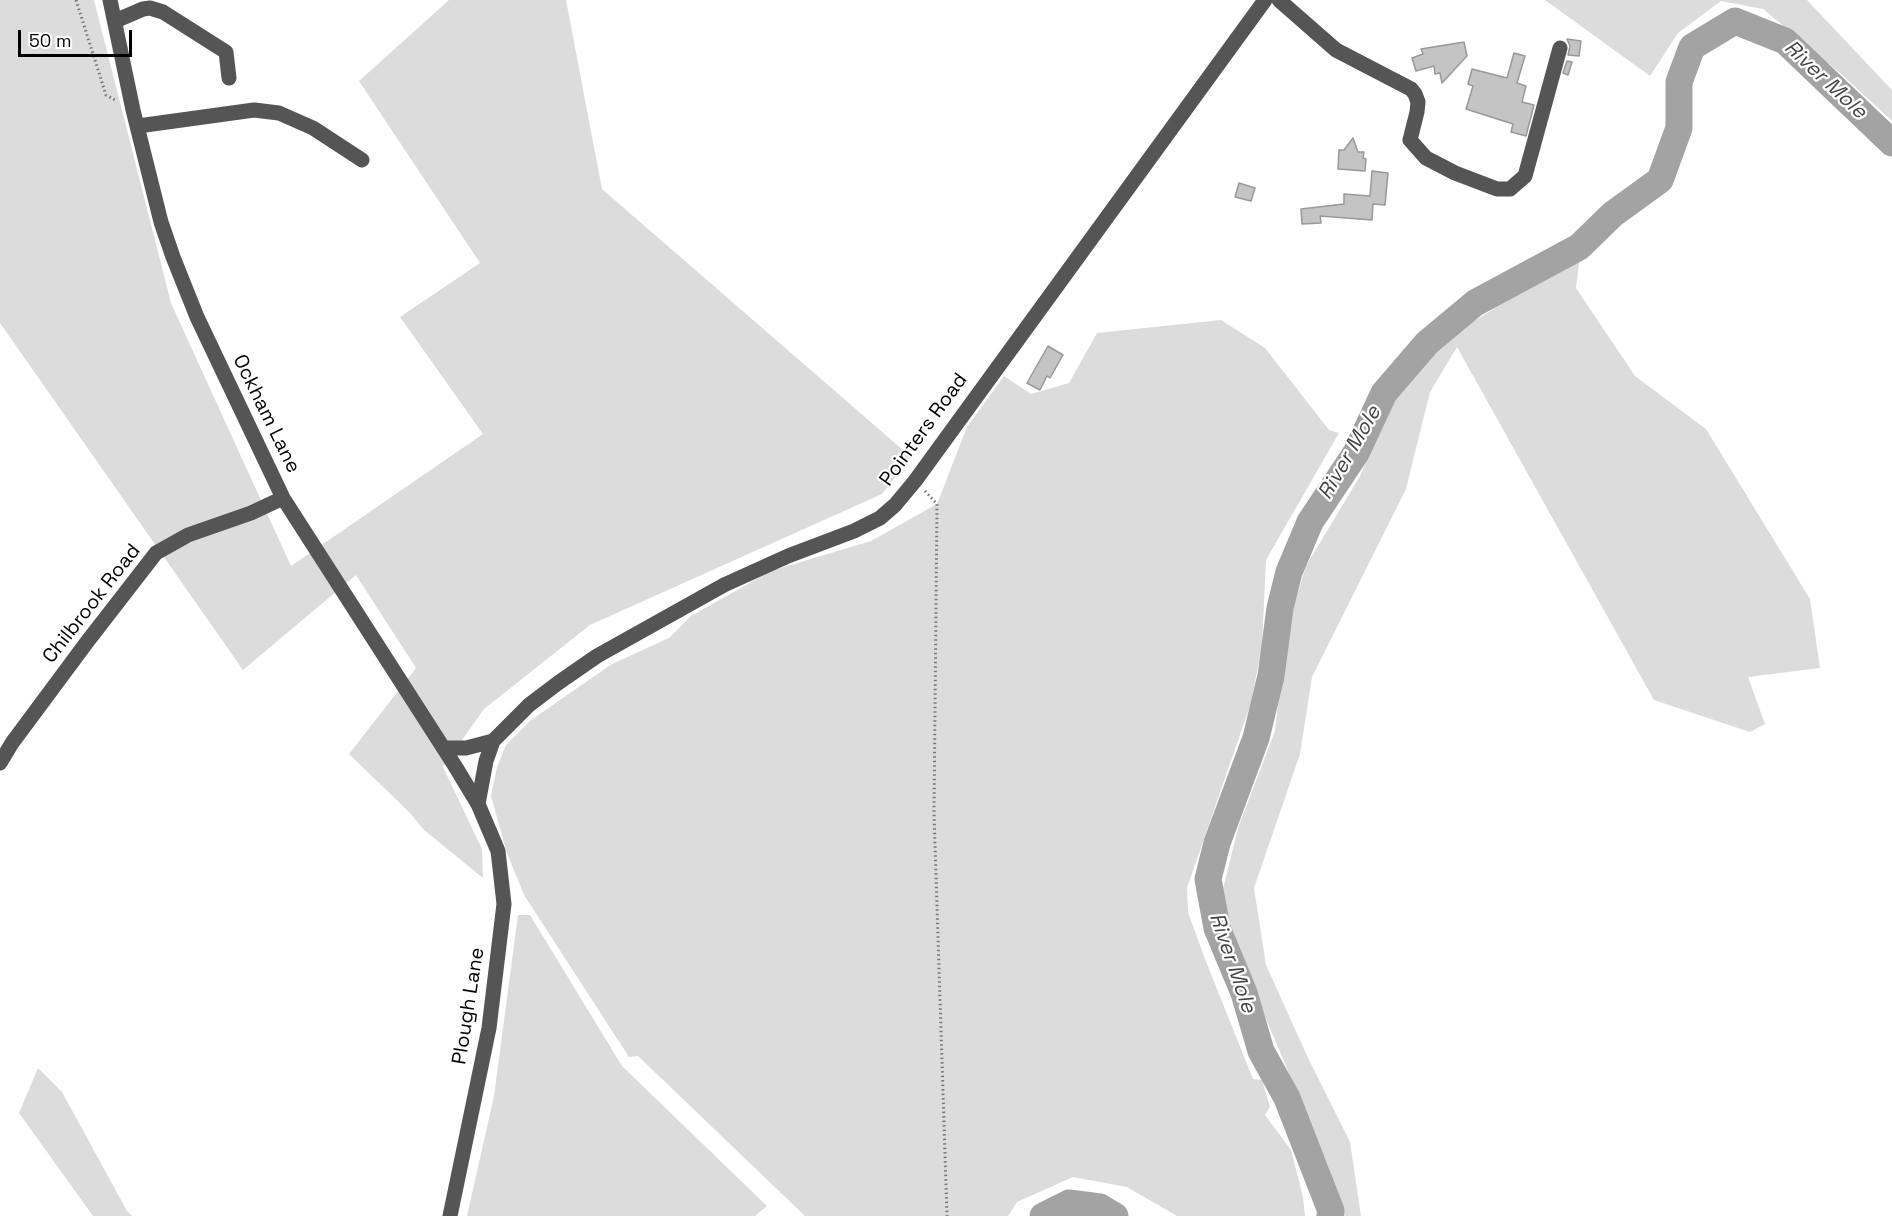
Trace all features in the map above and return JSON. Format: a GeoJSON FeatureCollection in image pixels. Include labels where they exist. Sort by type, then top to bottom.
{"type":"FeatureCollection","features":[{"type":"Feature","properties":{"kind":"street","name":"Ockham Lane"},"geometry":{"type":"LineString","coordinates":[[110,0],[133,110],[162,222],[197,317],[283,498],[478,804]]}},
{"type":"Feature","properties":{"kind":"street","name":"Pointers Road"},"geometry":{"type":"LineString","coordinates":[[478,804],[486,760],[493,741],[530,705],[597,656],[724,585],[788,556],[854,531],[880,518],[895,505],[915,482],[1265,0]]}},
{"type":"Feature","properties":{"kind":"street"},"geometry":{"type":"LineString","coordinates":[[1279,0],[1336,50],[1411,89],[1418,102],[1418,112],[1410,140],[1426,158],[1455,173],[1497,189],[1510,189],[1525,176],[1560,48]]}},
{"type":"Feature","properties":{"kind":"street"},"geometry":{"type":"LineString","coordinates":[[115,21],[142,9],[150,8],[163,12],[226,52],[229,78]]}},
{"type":"Feature","properties":{"kind":"street"},"geometry":{"type":"LineString","coordinates":[[138,126],[254,110],[279,113],[313,128],[362,160]]}},
{"type":"Feature","properties":{"kind":"street","name":"Chilbrook Road"},"geometry":{"type":"LineString","coordinates":[[0,763],[12,743],[87,642],[156,553],[188,535],[251,513],[283,498]]}},
{"type":"Feature","properties":{"kind":"street"},"geometry":{"type":"LineString","coordinates":[[444,748],[466,748],[493,741]]}},
{"type":"Feature","properties":{"kind":"street","name":"Plough Lane"},"geometry":{"type":"LineString","coordinates":[[450,1216],[489,1028],[504,904],[498,851],[478,804]]}},
{"type":"Feature","properties":{"kind":"path"},"geometry":{"type":"LineString","coordinates":[[76,0],[106,95],[133,110]]}},
{"type":"Feature","properties":{"kind":"path"},"geometry":{"type":"LineString","coordinates":[[915,482],[937,504],[934,813],[947,1216]]}},
{"type":"Feature","properties":{"kind":"shaded area"},"geometry":{"type":"Polygon","coordinates":[[[0,0],[94,0],[171,303],[291,566],[483,434],[400,317],[480,263],[359,81],[449,0],[566,0],[602,189],[911,457],[882,494],[590,625],[484,709],[443,767],[482,849],[483,878],[424,830],[410,813],[349,754],[416,668],[356,575],[243,670],[0,323],[0,0]]]}},
{"type":"Feature","properties":{"kind":"shaded area"},"geometry":{"type":"Polygon","coordinates":[[[1545,0],[1807,0],[1892,90],[1892,121],[1840,73],[1763,9],[1721,1],[1678,33],[1650,76],[1545,0]]]}},
{"type":"Feature","properties":{"kind":"shaded area"},"geometry":{"type":"Polygon","coordinates":[[[1580,256],[1576,288],[1635,376],[1706,429],[1810,599],[1820,668],[1748,677],[1765,724],[1750,732],[1654,700],[1457,347],[1430,392],[1406,489],[1312,677],[1300,754],[1254,888],[1266,965],[1309,1060],[1350,1142],[1361,1216],[1342,1216],[1329,1168],[1231,936],[1223,889],[1238,828],[1275,731],[1286,633],[1306,566],[1360,476],[1393,401],[1448,337],[1580,256]]]}},
{"type":"Feature","properties":{"kind":"shaded area"},"geometry":{"type":"Polygon","coordinates":[[[1221,320],[1265,348],[1329,430],[1339,433],[1266,560],[1262,645],[1251,703],[1187,888],[1188,912],[1205,959],[1253,1079],[1262,1080],[1270,1107],[1265,1115],[1291,1150],[1303,1197],[1305,1216],[1177,1216],[1127,1187],[1073,1177],[1017,1202],[1008,1216],[805,1216],[638,1056],[629,1057],[524,895],[507,853],[491,796],[497,767],[506,745],[531,720],[612,664],[669,638],[691,616],[771,571],[871,541],[937,504],[967,427],[1004,376],[1031,394],[1069,383],[1097,333],[1221,320]]]}},
{"type":"Feature","properties":{"kind":"shaded area"},"geometry":{"type":"Polygon","coordinates":[[[518,915],[530,915],[622,1066],[767,1206],[755,1216],[467,1216],[494,1096],[518,915]]]}},
{"type":"Feature","properties":{"kind":"shaded area"},"geometry":{"type":"Polygon","coordinates":[[[38,1068],[62,1092],[127,1211],[132,1216],[93,1216],[19,1113],[38,1068]]]}},
{"type":"Feature","properties":{"kind":"building"},"geometry":{"type":"Polygon","coordinates":[[[1567,39],[1581,41],[1579,56],[1568,55],[1570,46],[1567,39]]]}},
{"type":"Feature","properties":{"kind":"building"},"geometry":{"type":"Polygon","coordinates":[[[1464,42],[1467,56],[1442,83],[1440,73],[1435,74],[1434,66],[1416,71],[1412,58],[1423,54],[1421,49],[1464,42]]]}},
{"type":"Feature","properties":{"kind":"building"},"geometry":{"type":"Polygon","coordinates":[[[1514,53],[1525,56],[1517,83],[1526,86],[1522,102],[1534,105],[1526,136],[1511,132],[1513,124],[1466,109],[1473,86],[1468,84],[1472,69],[1507,78],[1514,53]]]}},
{"type":"Feature","properties":{"kind":"building"},"geometry":{"type":"Polygon","coordinates":[[[1567,61],[1572,62],[1568,75],[1563,73],[1567,61]]]}},
{"type":"Feature","properties":{"kind":"building"},"geometry":{"type":"Polygon","coordinates":[[[1353,138],[1358,152],[1364,152],[1365,171],[1338,169],[1339,150],[1344,150],[1353,138]]]}},
{"type":"Feature","properties":{"kind":"building"},"geometry":{"type":"Polygon","coordinates":[[[1372,171],[1388,173],[1385,205],[1373,204],[1372,220],[1320,216],[1321,223],[1302,224],[1301,209],[1344,204],[1344,194],[1370,196],[1372,171]]]}},
{"type":"Feature","properties":{"kind":"building"},"geometry":{"type":"Polygon","coordinates":[[[1239,183],[1255,188],[1251,201],[1235,197],[1239,183]]]}},
{"type":"Feature","properties":{"kind":"building"},"geometry":{"type":"Polygon","coordinates":[[[1048,346],[1063,355],[1050,378],[1047,376],[1040,390],[1027,383],[1048,346]]]}},
{"type":"Feature","properties":{"kind":"waterway","name":"River Mole"},"geometry":{"type":"LineString","coordinates":[[1330,1216],[1331,1211],[1287,1098],[1261,1051],[1244,993],[1217,928],[1208,879],[1217,843],[1256,738],[1271,676],[1280,608],[1289,572],[1310,522],[1356,453],[1384,393],[1427,343],[1475,303],[1579,247],[1613,214],[1660,180],[1679,128],[1679,82],[1692,47],[1735,21],[1785,41],[1892,143]]}},
{"type":"Feature","properties":{"kind":"waterway","name":"River Mole"},"geometry":{"type":"LineString","coordinates":[[1043,1216],[1069,1203],[1100,1207],[1115,1216]]}}]}
